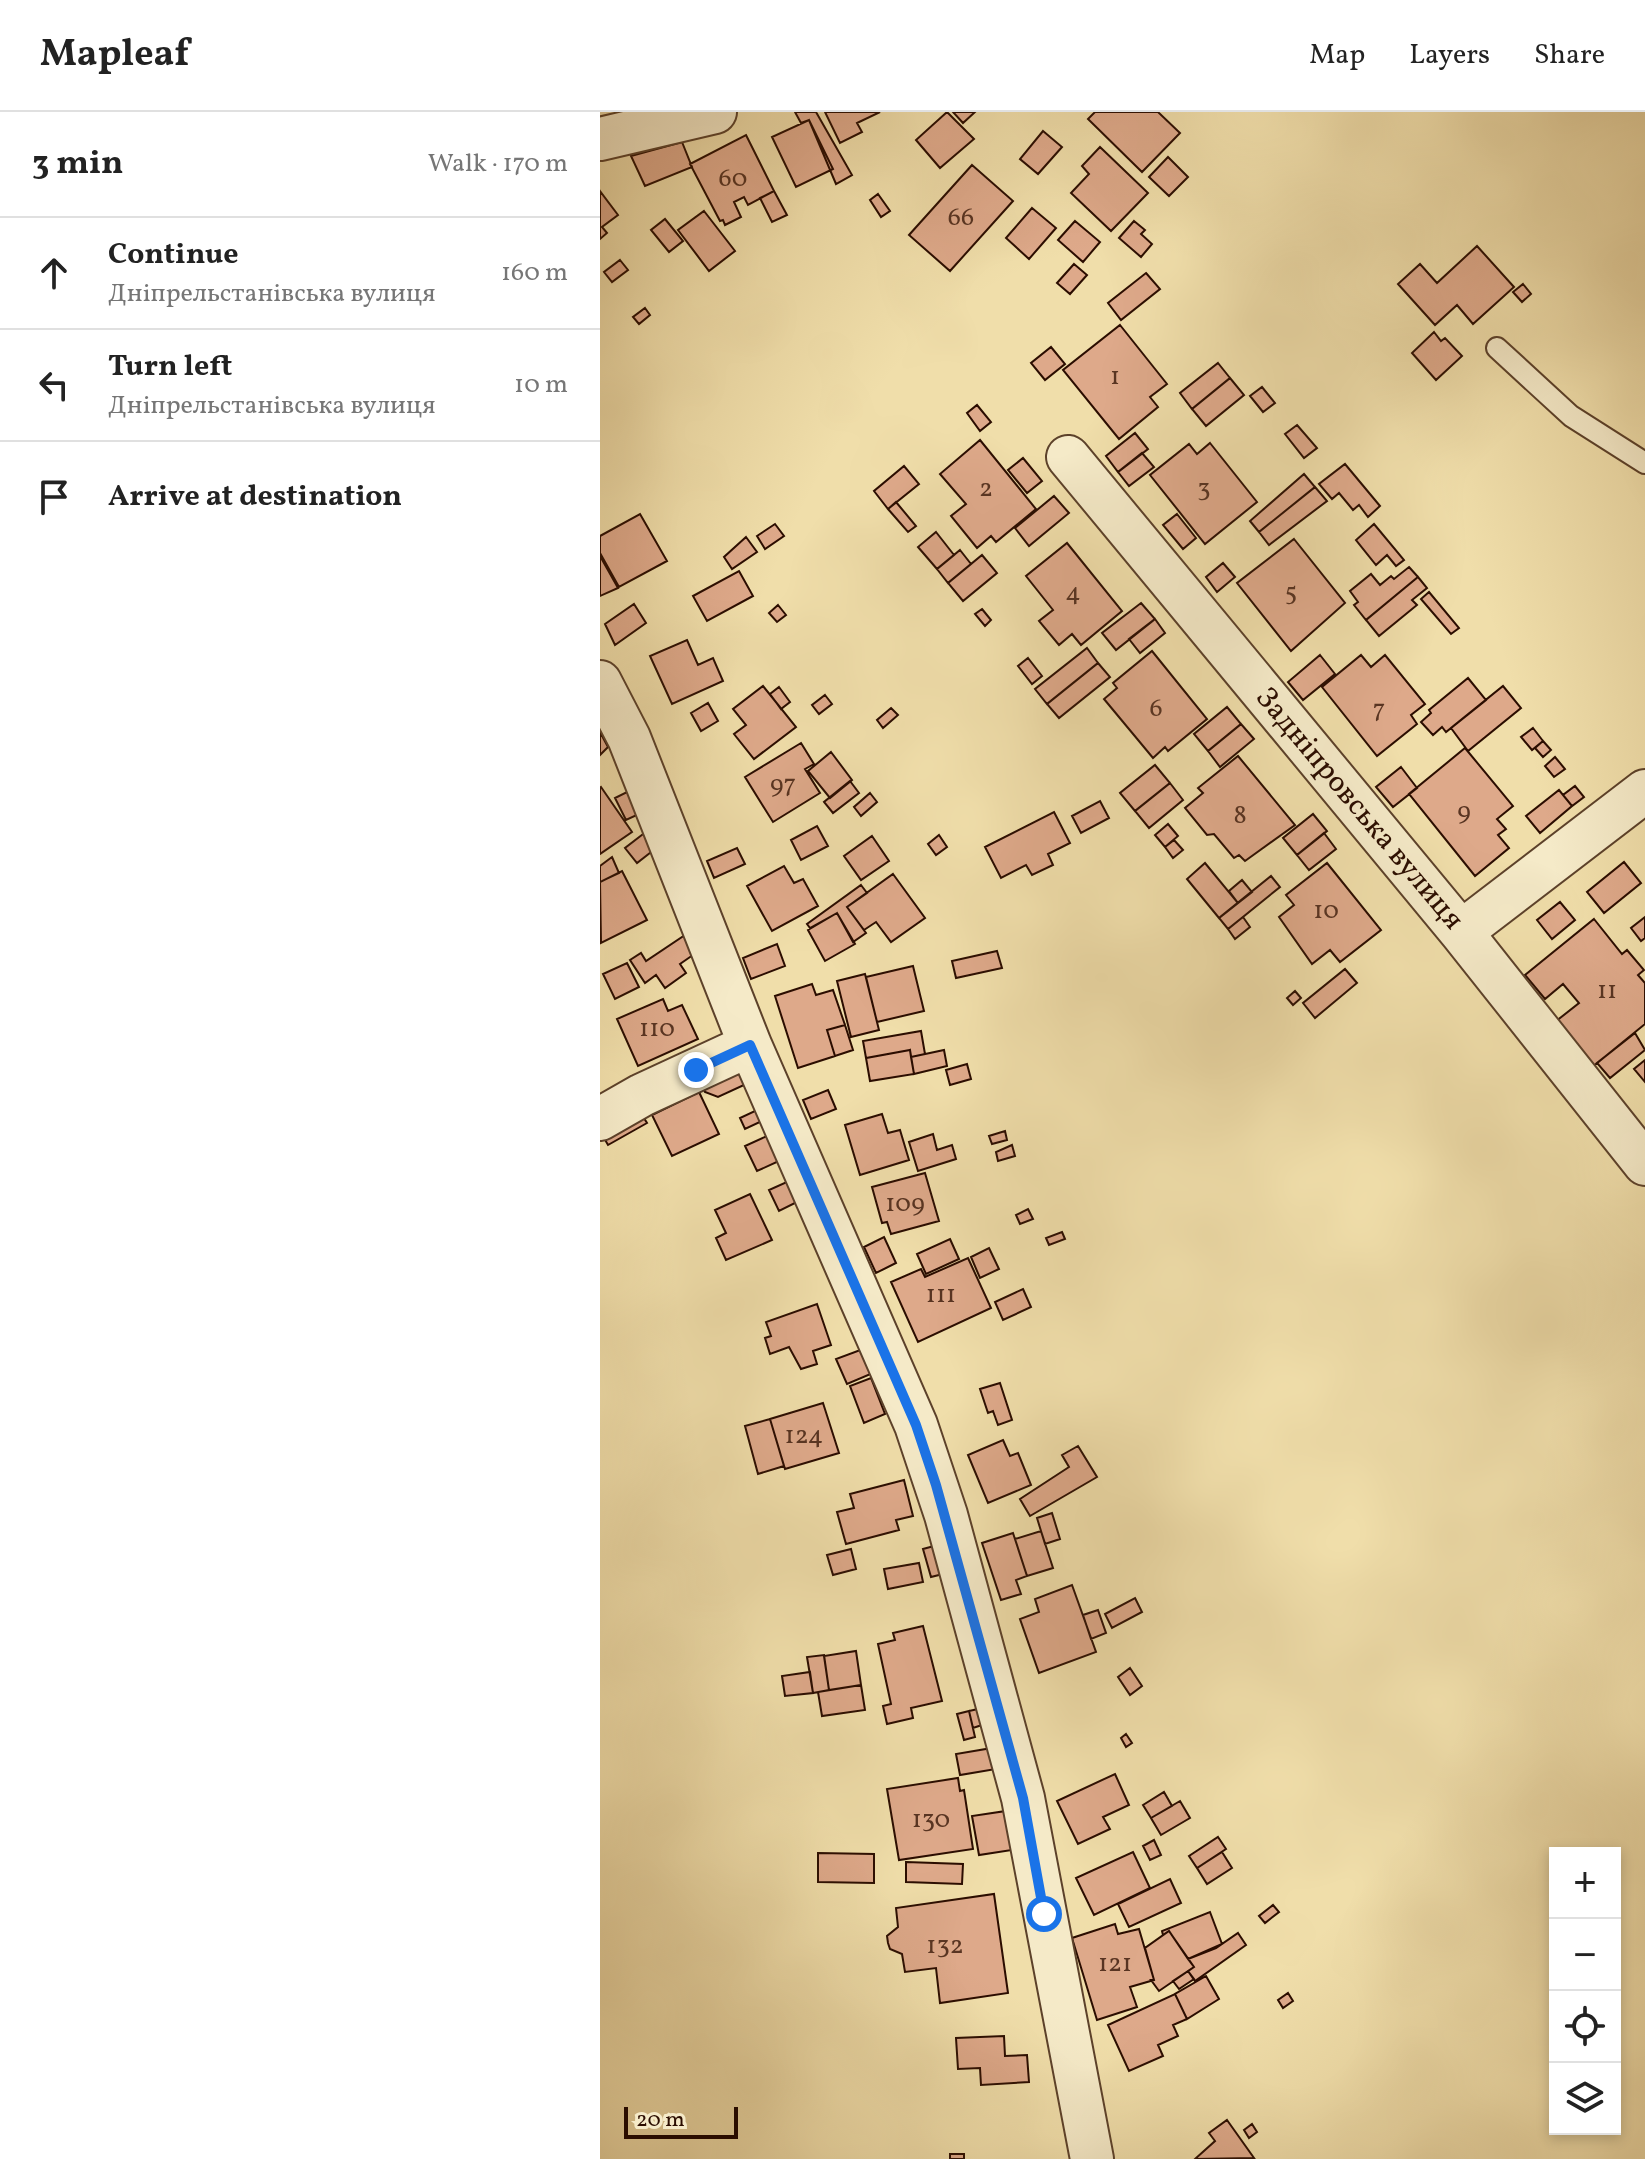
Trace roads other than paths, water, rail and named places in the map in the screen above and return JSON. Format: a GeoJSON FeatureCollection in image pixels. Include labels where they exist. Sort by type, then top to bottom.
{"type":"FeatureCollection","features":[{"type":"Feature","properties":{"kind":"street"},"geometry":{"type":"LineString","coordinates":[[600,139],[715,112]]}},
{"type":"Feature","properties":{"kind":"street","name":"Задніпровська вулиця"},"geometry":{"type":"LineString","coordinates":[[1068,457],[1461,932],[1645,1164]]}},
{"type":"Feature","properties":{"kind":"street"},"geometry":{"type":"LineString","coordinates":[[600,682],[629,738],[750,1045],[916,1425],[946,1515],[1023,1798],[1092,2159]]}},
{"type":"Feature","properties":{"kind":"street"},"geometry":{"type":"LineString","coordinates":[[1461,932],[1645,791]]}},
{"type":"Feature","properties":{"kind":"street"},"geometry":{"type":"LineString","coordinates":[[600,1119],[642,1095],[750,1045]]}},
{"type":"Feature","properties":{"kind":"lane"},"geometry":{"type":"LineString","coordinates":[[1497,348],[1571,416],[1645,463]]}}]}
